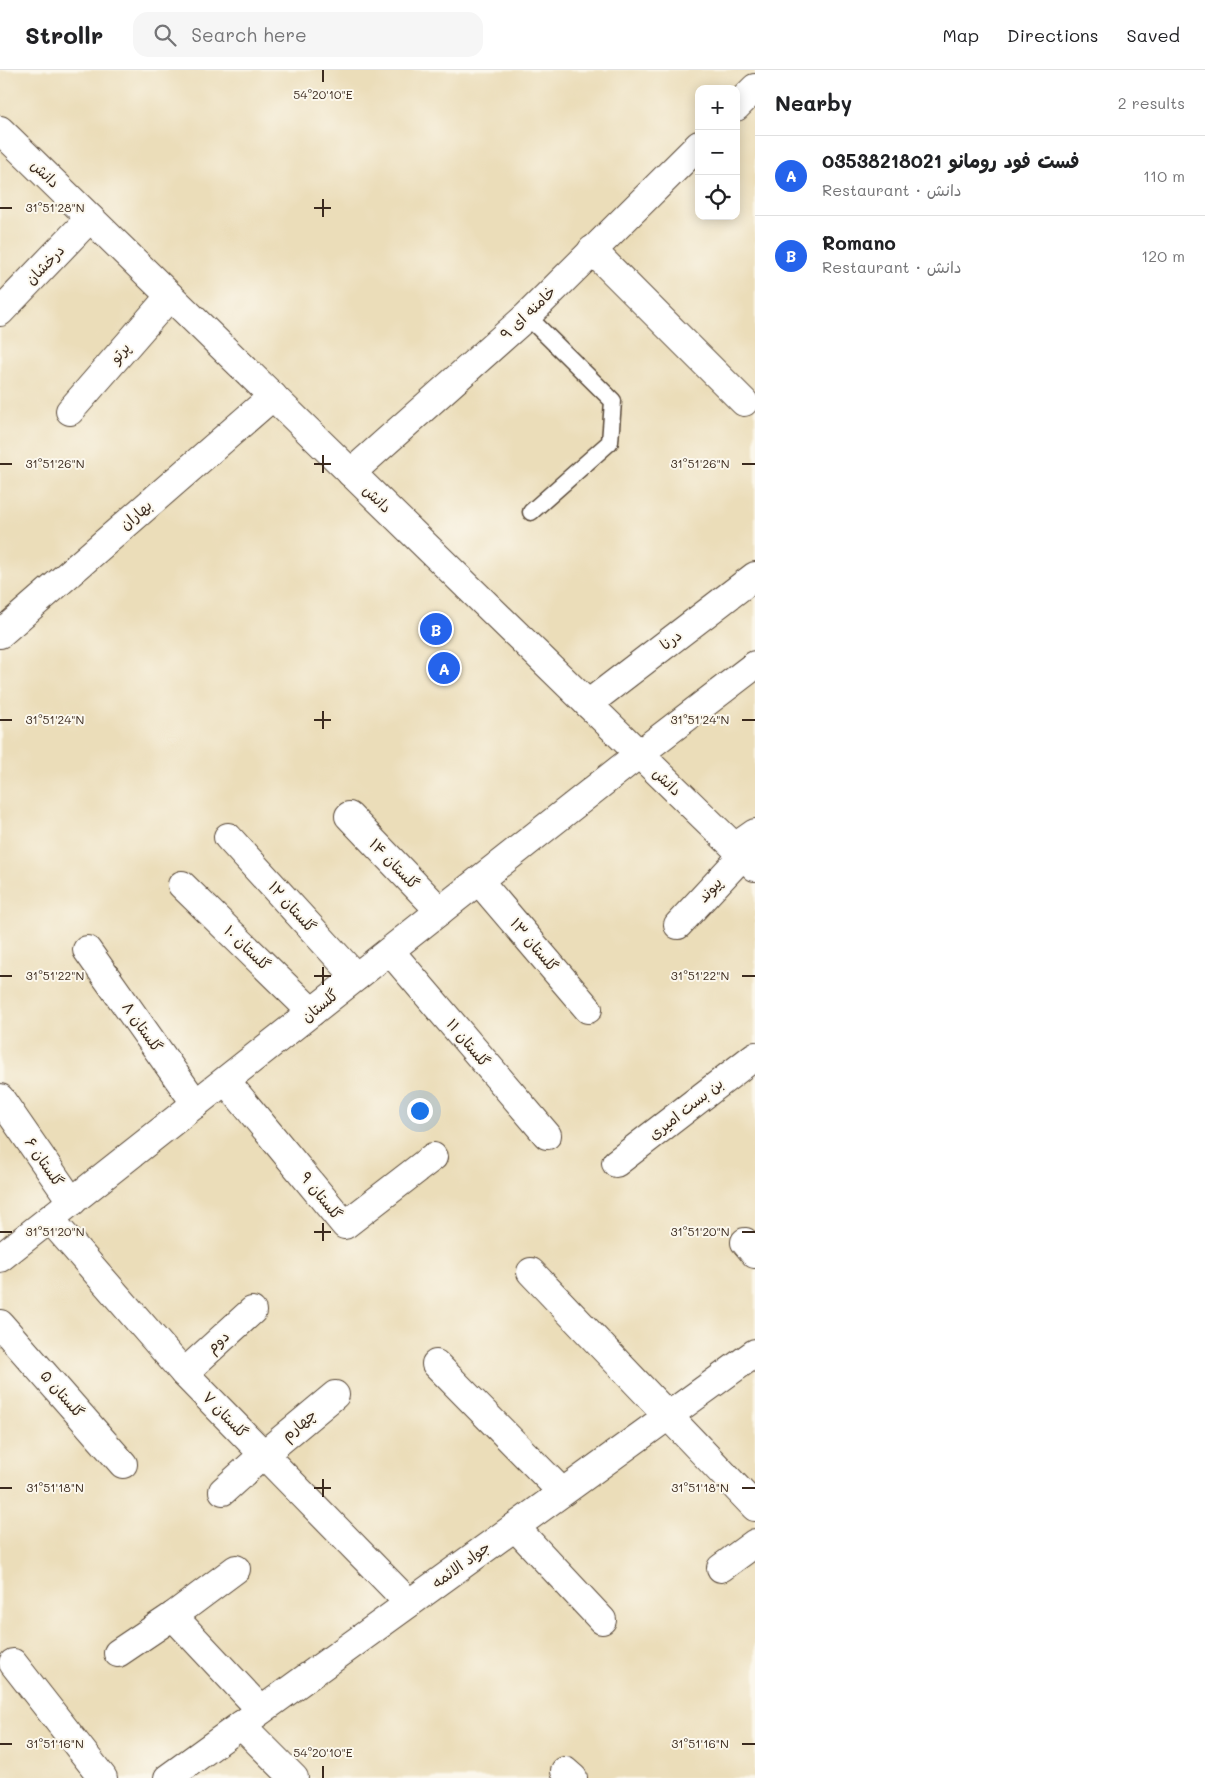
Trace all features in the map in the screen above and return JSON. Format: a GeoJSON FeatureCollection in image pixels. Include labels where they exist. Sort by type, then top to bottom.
{"type":"FeatureCollection","features":[{"type":"Feature","properties":{"kind":"street"},"geometry":{"type":"LineString","coordinates":[[740,103],[755,88]]}},
{"type":"Feature","properties":{"kind":"street","name":"دانش"},"geometry":{"type":"LineString","coordinates":[[0,130],[639,754],[747,851]]}},
{"type":"Feature","properties":{"kind":"street","name":"خامنه ای ۹"},"geometry":{"type":"LineString","coordinates":[[351,473],[527,316],[695,149]]}},
{"type":"Feature","properties":{"kind":"street","name":"درخشان"},"geometry":{"type":"LineString","coordinates":[[0,312],[90,218]]}},
{"type":"Feature","properties":{"kind":"street"},"geometry":{"type":"LineString","coordinates":[[592,250],[744,402]]}},
{"type":"Feature","properties":{"kind":"street","name":"پرتو"},"geometry":{"type":"LineString","coordinates":[[70,410],[170,296]]}},
{"type":"Feature","properties":{"kind":"street","name":"بهاران"},"geometry":{"type":"LineString","coordinates":[[0,634],[273,396]]}},
{"type":"Feature","properties":{"kind":"street","name":"درنا"},"geometry":{"type":"LineString","coordinates":[[588,704],[755,576]]}},
{"type":"Feature","properties":{"kind":"street","name":"گلستان"},"geometry":{"type":"LineString","coordinates":[[0,1258],[639,754],[755,665]]}},
{"type":"Feature","properties":{"kind":"street","name":"گلستان ۱۴"},"geometry":{"type":"LineString","coordinates":[[349,816],[440,911]]}},
{"type":"Feature","properties":{"kind":"street","name":"گلستان ۱۲"},"geometry":{"type":"LineString","coordinates":[[228,837],[356,977]]}},
{"type":"Feature","properties":{"kind":"street","name":"پیوند"},"geometry":{"type":"LineString","coordinates":[[678,925],[747,851]]}},
{"type":"Feature","properties":{"kind":"street","name":"گلستان ۱۳"},"geometry":{"type":"LineString","coordinates":[[479,880],[588,1009]]}},
{"type":"Feature","properties":{"kind":"street","name":"گلستان ۱۰"},"geometry":{"type":"LineString","coordinates":[[182,885],[312,1012]]}},
{"type":"Feature","properties":{"kind":"street","name":"گلستان ۸"},"geometry":{"type":"LineString","coordinates":[[87,950],[196,1104]]}},
{"type":"Feature","properties":{"kind":"street","name":"گلستان ۱۱"},"geometry":{"type":"LineString","coordinates":[[390,951],[547,1135]]}},
{"type":"Feature","properties":{"kind":"street","name":"بن بست امیری"},"geometry":{"type":"LineString","coordinates":[[616,1162],[755,1056]]}},
{"type":"Feature","properties":{"kind":"street","name":"گلستان ۹"},"geometry":{"type":"LineString","coordinates":[[226,1080],[345,1225],[433,1158]]}},
{"type":"Feature","properties":{"kind":"street","name":"گلستان ۶"},"geometry":{"type":"LineString","coordinates":[[0,1098],[72,1202]]}},
{"type":"Feature","properties":{"kind":"street","name":"گلستان ۷"},"geometry":{"type":"LineString","coordinates":[[50,1219],[184,1373],[409,1603]]}},
{"type":"Feature","properties":{"kind":"street"},"geometry":{"type":"LineString","coordinates":[[530,1272],[755,1507]]}},
{"type":"Feature","properties":{"kind":"street","name":"دوم"},"geometry":{"type":"LineString","coordinates":[[184,1373],[252,1311]]}},
{"type":"Feature","properties":{"kind":"street","name":"گلستان ۵"},"geometry":{"type":"LineString","coordinates":[[0,1324],[123,1464]]}},
{"type":"Feature","properties":{"kind":"street","name":"جواد الائمه"},"geometry":{"type":"LineString","coordinates":[[168,1778],[755,1353]]}},
{"type":"Feature","properties":{"kind":"street"},"geometry":{"type":"LineString","coordinates":[[436,1364],[562,1492]]}},
{"type":"Feature","properties":{"kind":"street","name":"چهارم"},"geometry":{"type":"LineString","coordinates":[[223,1491],[335,1395]]}},
{"type":"Feature","properties":{"kind":"street"},"geometry":{"type":"LineString","coordinates":[[515,1526],[602,1620]]}},
{"type":"Feature","properties":{"kind":"street"},"geometry":{"type":"LineString","coordinates":[[721,1568],[755,1543]]}},
{"type":"Feature","properties":{"kind":"street"},"geometry":{"type":"LineString","coordinates":[[118,1653],[173,1616],[236,1569]]}},
{"type":"Feature","properties":{"kind":"street"},"geometry":{"type":"LineString","coordinates":[[173,1616],[294,1778]]}},
{"type":"Feature","properties":{"kind":"street"},"geometry":{"type":"LineString","coordinates":[[13,1663],[103,1778]]}},
{"type":"Feature","properties":{"kind":"lane"},"geometry":{"type":"LineString","coordinates":[[527,316],[613,401],[610,442],[531,512]]}},
{"type":"Feature","properties":{"kind":"place","name":"Romano"},"geometry":{"type":"Point","coordinates":[436,629]}},
{"type":"Feature","properties":{"kind":"place","name":"فست فود رومانو 03538218021"},"geometry":{"type":"Point","coordinates":[444,668]}}]}
